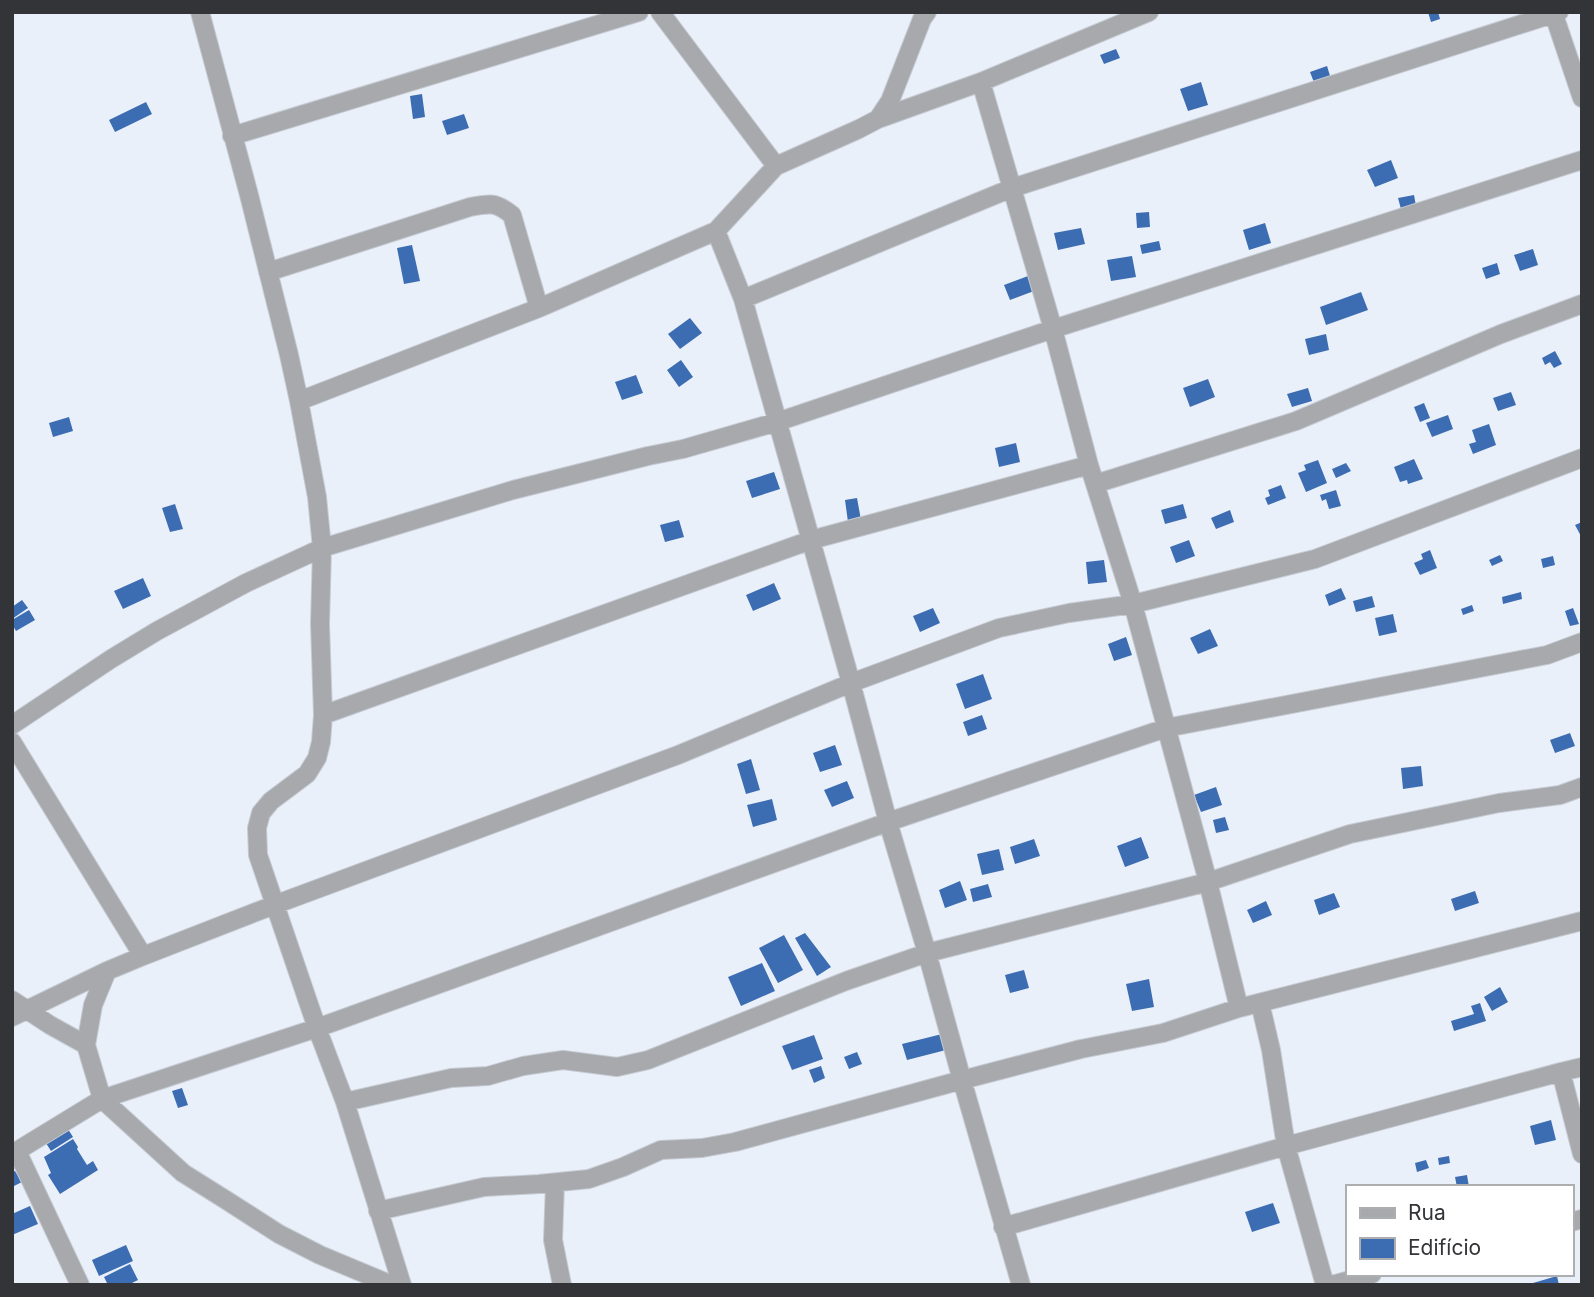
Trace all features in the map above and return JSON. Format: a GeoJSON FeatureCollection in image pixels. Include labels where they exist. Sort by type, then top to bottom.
{"type":"FeatureCollection","features":[{"type":"Feature","properties":{"kind":"street"},"geometry":{"type":"LineString","coordinates":[[200,12],[299,401],[317,497],[322,548],[321,742],[317,758],[307,774],[271,801],[261,813],[257,828],[258,855],[345,1102],[402,1285]]}},
{"type":"Feature","properties":{"kind":"street"},"geometry":{"type":"LineString","coordinates":[[233,136],[639,12]]}},
{"type":"Feature","properties":{"kind":"street"},"geometry":{"type":"LineString","coordinates":[[660,12],[776,166]]}},
{"type":"Feature","properties":{"kind":"street"},"geometry":{"type":"LineString","coordinates":[[878,119],[890,101],[927,12]]}},
{"type":"Feature","properties":{"kind":"street"},"geometry":{"type":"LineString","coordinates":[[299,401],[539,308],[716,231],[776,166],[878,119],[981,82],[1149,12]]}},
{"type":"Feature","properties":{"kind":"street"},"geometry":{"type":"LineString","coordinates":[[743,299],[1012,188],[1555,13],[1582,98]]}},
{"type":"Feature","properties":{"kind":"street"},"geometry":{"type":"LineString","coordinates":[[981,82],[1053,329],[1089,465],[1133,604],[1239,1007]]}},
{"type":"Feature","properties":{"kind":"street"},"geometry":{"type":"LineString","coordinates":[[12,725],[157,631],[246,583],[322,548],[513,490],[684,449],[777,422],[1053,329],[1582,160]]}},
{"type":"Feature","properties":{"kind":"street"},"geometry":{"type":"LineString","coordinates":[[268,272],[470,207],[500,205],[512,215],[539,308]]}},
{"type":"Feature","properties":{"kind":"street"},"geometry":{"type":"LineString","coordinates":[[716,231],[743,299],[888,822],[1021,1285]]}},
{"type":"Feature","properties":{"kind":"street"},"geometry":{"type":"LineString","coordinates":[[1096,484],[1296,421],[1501,334],[1582,304]]}},
{"type":"Feature","properties":{"kind":"street"},"geometry":{"type":"LineString","coordinates":[[17,1008],[68,991],[107,971],[274,905],[678,755],[850,683],[999,628],[1069,613],[1133,604],[1315,559],[1582,458]]}},
{"type":"Feature","properties":{"kind":"street"},"geometry":{"type":"LineString","coordinates":[[323,715],[811,540],[1089,465]]}},
{"type":"Feature","properties":{"kind":"street"},"geometry":{"type":"LineString","coordinates":[[80,1285],[15,1152],[102,1099],[317,1028],[888,822],[1166,728],[1547,655],[1582,642]]}},
{"type":"Feature","properties":{"kind":"street"},"geometry":{"type":"LineString","coordinates":[[12,742],[143,956]]}},
{"type":"Feature","properties":{"kind":"street"},"geometry":{"type":"LineString","coordinates":[[345,1102],[451,1078],[488,1076],[523,1066],[564,1060],[617,1067],[648,1060],[846,981],[927,953],[1208,882],[1350,834],[1499,803],[1560,794],[1582,787]]}},
{"type":"Feature","properties":{"kind":"street"},"geometry":{"type":"LineString","coordinates":[[378,1212],[484,1187],[589,1179],[661,1150],[702,1149],[736,1142],[1081,1049],[1163,1033],[1239,1007],[1582,921]]}},
{"type":"Feature","properties":{"kind":"street"},"geometry":{"type":"LineString","coordinates":[[107,971],[93,1005],[86,1045],[102,1099],[183,1172],[279,1234],[320,1255],[392,1285]]}},
{"type":"Feature","properties":{"kind":"street"},"geometry":{"type":"LineString","coordinates":[[1260,1003],[1271,1050],[1286,1146],[1325,1285]]}},
{"type":"Feature","properties":{"kind":"street"},"geometry":{"type":"LineString","coordinates":[[17,1008],[86,1045]]}},
{"type":"Feature","properties":{"kind":"street"},"geometry":{"type":"LineString","coordinates":[[1003,1227],[1286,1146],[1582,1067]]}},
{"type":"Feature","properties":{"kind":"street"},"geometry":{"type":"LineString","coordinates":[[1561,1072],[1582,1154]]}},
{"type":"Feature","properties":{"kind":"street"},"geometry":{"type":"LineString","coordinates":[[555,1183],[553,1240],[562,1285]]}},
{"type":"Feature","properties":{"kind":"street"},"geometry":{"type":"LineString","coordinates":[[1332,1285],[1365,1276]]}},
{"type":"Feature","properties":{"kind":"building"},"geometry":{"type":"Polygon","coordinates":[[[1428,12],[1438,12],[1440,19],[1431,22],[1428,12]]]}},
{"type":"Feature","properties":{"kind":"building"},"geometry":{"type":"Polygon","coordinates":[[[1116,49],[1120,58],[1104,64],[1100,55],[1116,49]]]}},
{"type":"Feature","properties":{"kind":"building"},"geometry":{"type":"Polygon","coordinates":[[[1327,66],[1331,79],[1315,85],[1310,72],[1327,66]]]}},
{"type":"Feature","properties":{"kind":"building"},"geometry":{"type":"Polygon","coordinates":[[[1201,82],[1208,105],[1188,111],[1180,89],[1201,82]]]}},
{"type":"Feature","properties":{"kind":"building"},"geometry":{"type":"Polygon","coordinates":[[[422,94],[425,117],[413,119],[410,96],[422,94]]]}},
{"type":"Feature","properties":{"kind":"building"},"geometry":{"type":"Polygon","coordinates":[[[146,102],[152,114],[115,132],[109,120],[146,102]]]}},
{"type":"Feature","properties":{"kind":"building"},"geometry":{"type":"Polygon","coordinates":[[[464,114],[469,128],[447,135],[442,121],[464,114]]]}},
{"type":"Feature","properties":{"kind":"building"},"geometry":{"type":"Polygon","coordinates":[[[1391,160],[1398,178],[1375,187],[1367,170],[1391,160]]]}},
{"type":"Feature","properties":{"kind":"building"},"geometry":{"type":"Polygon","coordinates":[[[1414,195],[1416,206],[1401,209],[1398,198],[1414,195]]]}},
{"type":"Feature","properties":{"kind":"building"},"geometry":{"type":"Polygon","coordinates":[[[1149,212],[1150,227],[1137,228],[1136,213],[1149,212]]]}},
{"type":"Feature","properties":{"kind":"building"},"geometry":{"type":"Polygon","coordinates":[[[1265,223],[1271,243],[1249,250],[1243,230],[1265,223]]]}},
{"type":"Feature","properties":{"kind":"building"},"geometry":{"type":"Polygon","coordinates":[[[1081,228],[1085,244],[1058,250],[1054,233],[1081,228]]]}},
{"type":"Feature","properties":{"kind":"building"},"geometry":{"type":"Polygon","coordinates":[[[1159,241],[1161,250],[1142,254],[1140,245],[1159,241]]]}},
{"type":"Feature","properties":{"kind":"building"},"geometry":{"type":"Polygon","coordinates":[[[412,245],[420,281],[404,284],[397,248],[412,245]]]}},
{"type":"Feature","properties":{"kind":"building"},"geometry":{"type":"Polygon","coordinates":[[[1533,249],[1538,265],[1520,271],[1514,255],[1533,249]]]}},
{"type":"Feature","properties":{"kind":"building"},"geometry":{"type":"Polygon","coordinates":[[[1132,256],[1136,277],[1111,281],[1107,260],[1132,256]]]}},
{"type":"Feature","properties":{"kind":"building"},"geometry":{"type":"Polygon","coordinates":[[[1497,263],[1500,274],[1486,279],[1482,268],[1497,263]]]}},
{"type":"Feature","properties":{"kind":"building"},"geometry":{"type":"Polygon","coordinates":[[[1028,276],[1034,291],[1010,300],[1004,285],[1028,276]]]}},
{"type":"Feature","properties":{"kind":"building"},"geometry":{"type":"Polygon","coordinates":[[[1361,292],[1368,310],[1326,325],[1320,307],[1361,292]]]}},
{"type":"Feature","properties":{"kind":"building"},"geometry":{"type":"Polygon","coordinates":[[[690,318],[702,333],[680,349],[668,334],[690,318]]]}},
{"type":"Feature","properties":{"kind":"building"},"geometry":{"type":"Polygon","coordinates":[[[1326,334],[1329,350],[1309,355],[1305,339],[1326,334]]]}},
{"type":"Feature","properties":{"kind":"building"},"geometry":{"type":"Polygon","coordinates":[[[1555,351],[1562,364],[1554,368],[1550,362],[1545,365],[1542,358],[1555,351]]]}},
{"type":"Feature","properties":{"kind":"building"},"geometry":{"type":"Polygon","coordinates":[[[681,360],[693,377],[679,387],[667,370],[681,360]]]}},
{"type":"Feature","properties":{"kind":"building"},"geometry":{"type":"Polygon","coordinates":[[[636,375],[643,393],[622,400],[615,382],[636,375]]]}},
{"type":"Feature","properties":{"kind":"building"},"geometry":{"type":"Polygon","coordinates":[[[1208,379],[1215,397],[1190,407],[1183,388],[1208,379]]]}},
{"type":"Feature","properties":{"kind":"building"},"geometry":{"type":"Polygon","coordinates":[[[1308,388],[1312,401],[1292,407],[1287,394],[1308,388]]]}},
{"type":"Feature","properties":{"kind":"building"},"geometry":{"type":"Polygon","coordinates":[[[1511,392],[1516,405],[1498,411],[1493,398],[1511,392]]]}},
{"type":"Feature","properties":{"kind":"building"},"geometry":{"type":"Polygon","coordinates":[[[1424,403],[1430,418],[1420,422],[1414,407],[1424,403]]]}},
{"type":"Feature","properties":{"kind":"building"},"geometry":{"type":"Polygon","coordinates":[[[1448,415],[1453,429],[1432,437],[1426,423],[1448,415]]]}},
{"type":"Feature","properties":{"kind":"building"},"geometry":{"type":"Polygon","coordinates":[[[69,417],[73,431],[53,437],[49,423],[69,417]]]}},
{"type":"Feature","properties":{"kind":"building"},"geometry":{"type":"Polygon","coordinates":[[[1489,424],[1496,445],[1473,454],[1469,444],[1476,442],[1472,430],[1489,424]]]}},
{"type":"Feature","properties":{"kind":"building"},"geometry":{"type":"Polygon","coordinates":[[[1016,443],[1020,462],[999,467],[995,448],[1016,443]]]}},
{"type":"Feature","properties":{"kind":"building"},"geometry":{"type":"Polygon","coordinates":[[[1414,459],[1423,479],[1408,484],[1407,480],[1400,482],[1394,467],[1414,459]]]}},
{"type":"Feature","properties":{"kind":"building"},"geometry":{"type":"Polygon","coordinates":[[[1318,460],[1327,483],[1306,492],[1298,473],[1306,470],[1304,465],[1318,460]]]}},
{"type":"Feature","properties":{"kind":"building"},"geometry":{"type":"Polygon","coordinates":[[[1346,463],[1351,471],[1336,478],[1332,469],[1346,463]]]}},
{"type":"Feature","properties":{"kind":"building"},"geometry":{"type":"Polygon","coordinates":[[[774,472],[780,489],[752,498],[746,481],[774,472]]]}},
{"type":"Feature","properties":{"kind":"building"},"geometry":{"type":"Polygon","coordinates":[[[1281,485],[1286,498],[1268,505],[1265,498],[1270,496],[1268,490],[1281,485]]]}},
{"type":"Feature","properties":{"kind":"building"},"geometry":{"type":"Polygon","coordinates":[[[1336,490],[1341,506],[1329,509],[1326,499],[1322,501],[1320,495],[1336,490]]]}},
{"type":"Feature","properties":{"kind":"building"},"geometry":{"type":"Polygon","coordinates":[[[857,498],[861,520],[848,522],[845,500],[857,498]]]}},
{"type":"Feature","properties":{"kind":"building"},"geometry":{"type":"Polygon","coordinates":[[[175,504],[183,529],[170,532],[162,508],[175,504]]]}},
{"type":"Feature","properties":{"kind":"building"},"geometry":{"type":"Polygon","coordinates":[[[1183,504],[1187,518],[1165,524],[1161,510],[1183,504]]]}},
{"type":"Feature","properties":{"kind":"building"},"geometry":{"type":"Polygon","coordinates":[[[1230,510],[1234,522],[1216,529],[1211,518],[1230,510]]]}},
{"type":"Feature","properties":{"kind":"building"},"geometry":{"type":"Polygon","coordinates":[[[679,520],[684,537],[665,542],[660,525],[679,520]]]}},
{"type":"Feature","properties":{"kind":"building"},"geometry":{"type":"Polygon","coordinates":[[[1582,522],[1582,538],[1575,525],[1582,522]]]}},
{"type":"Feature","properties":{"kind":"building"},"geometry":{"type":"Polygon","coordinates":[[[1189,540],[1195,556],[1176,563],[1170,547],[1189,540]]]}},
{"type":"Feature","properties":{"kind":"building"},"geometry":{"type":"Polygon","coordinates":[[[1430,550],[1437,568],[1420,575],[1414,563],[1423,559],[1421,554],[1430,550]]]}},
{"type":"Feature","properties":{"kind":"building"},"geometry":{"type":"Polygon","coordinates":[[[1500,555],[1503,561],[1492,566],[1489,560],[1500,555]]]}},
{"type":"Feature","properties":{"kind":"building"},"geometry":{"type":"Polygon","coordinates":[[[1553,556],[1555,565],[1543,568],[1541,559],[1553,556]]]}},
{"type":"Feature","properties":{"kind":"building"},"geometry":{"type":"Polygon","coordinates":[[[1104,560],[1107,582],[1088,584],[1086,562],[1104,560]]]}},
{"type":"Feature","properties":{"kind":"building"},"geometry":{"type":"Polygon","coordinates":[[[143,578],[151,596],[123,609],[114,591],[143,578]]]}},
{"type":"Feature","properties":{"kind":"building"},"geometry":{"type":"Polygon","coordinates":[[[774,583],[781,599],[753,611],[746,595],[774,583]]]}},
{"type":"Feature","properties":{"kind":"building"},"geometry":{"type":"Polygon","coordinates":[[[1341,588],[1346,599],[1329,606],[1325,595],[1341,588]]]}},
{"type":"Feature","properties":{"kind":"building"},"geometry":{"type":"Polygon","coordinates":[[[1521,592],[1522,599],[1503,604],[1502,597],[1521,592]]]}},
{"type":"Feature","properties":{"kind":"building"},"geometry":{"type":"Polygon","coordinates":[[[1372,596],[1375,607],[1356,612],[1353,601],[1372,596]]]}},
{"type":"Feature","properties":{"kind":"building"},"geometry":{"type":"Polygon","coordinates":[[[22,600],[28,608],[12,619],[12,607],[22,600]]]}},
{"type":"Feature","properties":{"kind":"building"},"geometry":{"type":"Polygon","coordinates":[[[1472,605],[1474,611],[1463,615],[1461,609],[1472,605]]]}},
{"type":"Feature","properties":{"kind":"building"},"geometry":{"type":"Polygon","coordinates":[[[933,608],[940,623],[920,632],[913,616],[933,608]]]}},
{"type":"Feature","properties":{"kind":"building"},"geometry":{"type":"Polygon","coordinates":[[[1573,608],[1579,624],[1570,626],[1565,611],[1573,608]]]}},
{"type":"Feature","properties":{"kind":"building"},"geometry":{"type":"Polygon","coordinates":[[[29,610],[35,620],[16,631],[12,620],[29,610]]]}},
{"type":"Feature","properties":{"kind":"building"},"geometry":{"type":"Polygon","coordinates":[[[1393,614],[1397,632],[1379,636],[1375,618],[1393,614]]]}},
{"type":"Feature","properties":{"kind":"building"},"geometry":{"type":"Polygon","coordinates":[[[1210,629],[1218,646],[1198,654],[1190,638],[1210,629]]]}},
{"type":"Feature","properties":{"kind":"building"},"geometry":{"type":"Polygon","coordinates":[[[1126,637],[1132,655],[1114,661],[1108,644],[1126,637]]]}},
{"type":"Feature","properties":{"kind":"building"},"geometry":{"type":"Polygon","coordinates":[[[983,674],[992,699],[965,709],[956,684],[983,674]]]}},
{"type":"Feature","properties":{"kind":"building"},"geometry":{"type":"Polygon","coordinates":[[[982,715],[987,729],[968,736],[963,722],[982,715]]]}},
{"type":"Feature","properties":{"kind":"building"},"geometry":{"type":"Polygon","coordinates":[[[1570,733],[1575,746],[1555,753],[1550,740],[1570,733]]]}},
{"type":"Feature","properties":{"kind":"building"},"geometry":{"type":"Polygon","coordinates":[[[835,745],[842,765],[820,772],[813,753],[835,745]]]}},
{"type":"Feature","properties":{"kind":"building"},"geometry":{"type":"Polygon","coordinates":[[[751,759],[760,790],[746,794],[737,764],[751,759]]]}},
{"type":"Feature","properties":{"kind":"building"},"geometry":{"type":"Polygon","coordinates":[[[1421,766],[1423,786],[1403,789],[1401,768],[1421,766]]]}},
{"type":"Feature","properties":{"kind":"building"},"geometry":{"type":"Polygon","coordinates":[[[847,781],[854,798],[832,807],[824,790],[847,781]]]}},
{"type":"Feature","properties":{"kind":"building"},"geometry":{"type":"Polygon","coordinates":[[[1216,787],[1222,805],[1201,812],[1194,795],[1216,787]]]}},
{"type":"Feature","properties":{"kind":"building"},"geometry":{"type":"Polygon","coordinates":[[[772,799],[777,820],[753,827],[747,805],[772,799]]]}},
{"type":"Feature","properties":{"kind":"building"},"geometry":{"type":"Polygon","coordinates":[[[1225,817],[1229,830],[1216,833],[1213,820],[1225,817]]]}},
{"type":"Feature","properties":{"kind":"building"},"geometry":{"type":"Polygon","coordinates":[[[1141,837],[1149,858],[1125,867],[1117,846],[1141,837]]]}},
{"type":"Feature","properties":{"kind":"building"},"geometry":{"type":"Polygon","coordinates":[[[1034,839],[1040,856],[1015,864],[1010,847],[1034,839]]]}},
{"type":"Feature","properties":{"kind":"building"},"geometry":{"type":"Polygon","coordinates":[[[999,849],[1004,870],[982,875],[977,854],[999,849]]]}},
{"type":"Feature","properties":{"kind":"building"},"geometry":{"type":"Polygon","coordinates":[[[960,881],[967,900],[945,908],[939,890],[960,881]]]}},
{"type":"Feature","properties":{"kind":"building"},"geometry":{"type":"Polygon","coordinates":[[[988,884],[992,897],[973,902],[970,889],[988,884]]]}},
{"type":"Feature","properties":{"kind":"building"},"geometry":{"type":"Polygon","coordinates":[[[1475,891],[1479,903],[1455,911],[1451,899],[1475,891]]]}},
{"type":"Feature","properties":{"kind":"building"},"geometry":{"type":"Polygon","coordinates":[[[1334,893],[1340,907],[1319,915],[1314,900],[1334,893]]]}},
{"type":"Feature","properties":{"kind":"building"},"geometry":{"type":"Polygon","coordinates":[[[1266,901],[1272,915],[1253,923],[1247,910],[1266,901]]]}},
{"type":"Feature","properties":{"kind":"building"},"geometry":{"type":"Polygon","coordinates":[[[805,933],[831,967],[817,976],[795,938],[805,933]]]}},
{"type":"Feature","properties":{"kind":"building"},"geometry":{"type":"Polygon","coordinates":[[[784,935],[803,970],[778,983],[759,948],[784,935]]]}},
{"type":"Feature","properties":{"kind":"building"},"geometry":{"type":"Polygon","coordinates":[[[762,963],[775,991],[741,1006],[728,977],[762,963]]]}},
{"type":"Feature","properties":{"kind":"building"},"geometry":{"type":"Polygon","coordinates":[[[1024,970],[1029,988],[1010,993],[1005,975],[1024,970]]]}},
{"type":"Feature","properties":{"kind":"building"},"geometry":{"type":"Polygon","coordinates":[[[1149,979],[1154,1007],[1132,1011],[1126,984],[1149,979]]]}},
{"type":"Feature","properties":{"kind":"building"},"geometry":{"type":"Polygon","coordinates":[[[1500,987],[1508,1002],[1492,1011],[1484,997],[1500,987]]]}},
{"type":"Feature","properties":{"kind":"building"},"geometry":{"type":"Polygon","coordinates":[[[1480,1003],[1486,1021],[1454,1031],[1451,1021],[1474,1014],[1471,1006],[1480,1003]]]}},
{"type":"Feature","properties":{"kind":"building"},"geometry":{"type":"Polygon","coordinates":[[[942,1034],[946,1050],[907,1060],[902,1044],[942,1034]]]}},
{"type":"Feature","properties":{"kind":"building"},"geometry":{"type":"Polygon","coordinates":[[[814,1035],[823,1059],[792,1070],[782,1046],[814,1035]]]}},
{"type":"Feature","properties":{"kind":"building"},"geometry":{"type":"Polygon","coordinates":[[[857,1052],[862,1064],[849,1069],[844,1057],[857,1052]]]}},
{"type":"Feature","properties":{"kind":"building"},"geometry":{"type":"Polygon","coordinates":[[[821,1066],[825,1078],[814,1083],[809,1070],[821,1066]]]}},
{"type":"Feature","properties":{"kind":"building"},"geometry":{"type":"Polygon","coordinates":[[[182,1088],[188,1105],[178,1108],[172,1091],[182,1088]]]}},
{"type":"Feature","properties":{"kind":"building"},"geometry":{"type":"Polygon","coordinates":[[[1551,1120],[1556,1140],[1535,1145],[1530,1126],[1551,1120]]]}},
{"type":"Feature","properties":{"kind":"building"},"geometry":{"type":"Polygon","coordinates":[[[66,1126],[73,1137],[51,1151],[44,1140],[66,1126]]]}},
{"type":"Feature","properties":{"kind":"building"},"geometry":{"type":"Polygon","coordinates":[[[73,1139],[87,1165],[93,1161],[98,1170],[60,1194],[48,1175],[51,1173],[44,1157],[73,1139]]]}},
{"type":"Feature","properties":{"kind":"building"},"geometry":{"type":"Polygon","coordinates":[[[1449,1156],[1450,1163],[1439,1165],[1438,1158],[1449,1156]]]}},
{"type":"Feature","properties":{"kind":"building"},"geometry":{"type":"Polygon","coordinates":[[[1426,1160],[1429,1168],[1417,1172],[1415,1163],[1426,1160]]]}},
{"type":"Feature","properties":{"kind":"building"},"geometry":{"type":"Polygon","coordinates":[[[15,1171],[22,1182],[12,1187],[12,1172],[15,1171]]]}},
{"type":"Feature","properties":{"kind":"building"},"geometry":{"type":"Polygon","coordinates":[[[1467,1175],[1469,1185],[1457,1185],[1455,1177],[1467,1175]]]}},
{"type":"Feature","properties":{"kind":"building"},"geometry":{"type":"Polygon","coordinates":[[[1273,1203],[1280,1223],[1252,1232],[1245,1212],[1273,1203]]]}},
{"type":"Feature","properties":{"kind":"building"},"geometry":{"type":"Polygon","coordinates":[[[30,1206],[38,1224],[12,1235],[12,1214],[30,1206]]]}},
{"type":"Feature","properties":{"kind":"building"},"geometry":{"type":"Polygon","coordinates":[[[126,1245],[133,1261],[99,1276],[92,1260],[126,1245]]]}},
{"type":"Feature","properties":{"kind":"building"},"geometry":{"type":"Polygon","coordinates":[[[130,1264],[138,1280],[128,1285],[108,1285],[104,1277],[130,1264]]]}},
{"type":"Feature","properties":{"kind":"building"},"geometry":{"type":"Polygon","coordinates":[[[1557,1276],[1559,1285],[1533,1283],[1557,1276]]]}}]}
